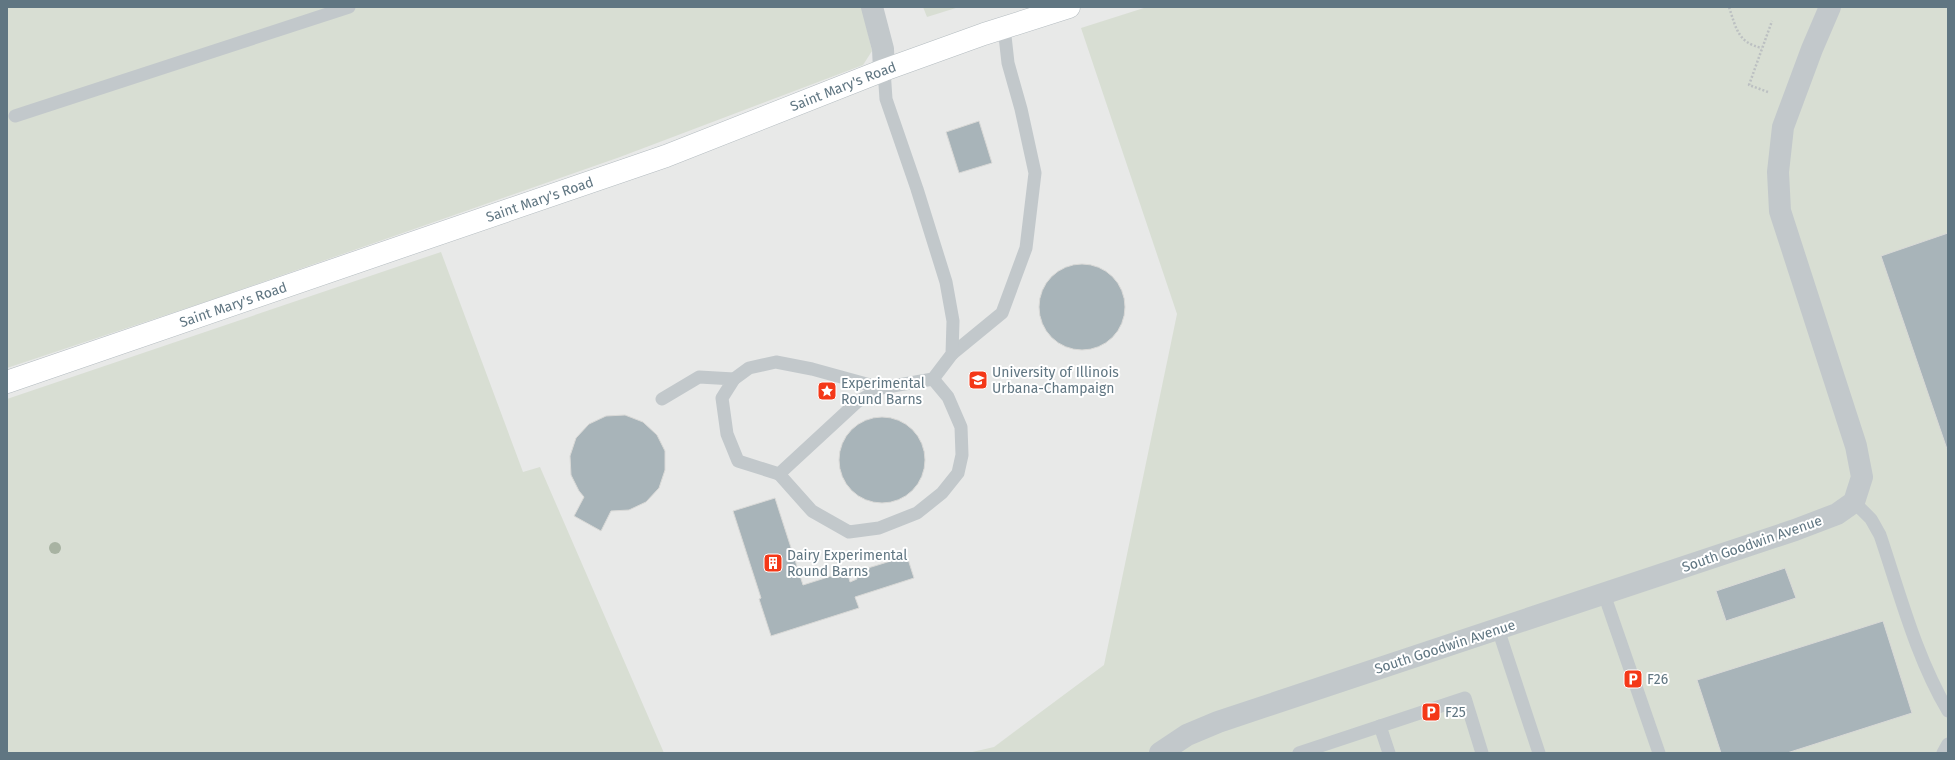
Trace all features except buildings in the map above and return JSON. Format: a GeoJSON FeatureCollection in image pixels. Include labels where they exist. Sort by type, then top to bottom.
{"type":"FeatureCollection","features":[{"type":"Feature","properties":{"kind":"street"},"geometry":{"type":"LineString","coordinates":[[872,7],[883,49],[884,70]]}},
{"type":"Feature","properties":{"kind":"street","name":"Saint Mary's Road"},"geometry":{"type":"LineString","coordinates":[[7,382],[666,156],[884,70],[1004,27],[1070,7]]}},
{"type":"Feature","properties":{"kind":"street"},"geometry":{"type":"LineString","coordinates":[[1830,7],[1812,49],[1784,127],[1778,172],[1780,210],[1856,446],[1862,477],[1854,502]]}},
{"type":"Feature","properties":{"kind":"street","name":"South Goodwin Avenue"},"geometry":{"type":"LineString","coordinates":[[1160,753],[1187,735],[1218,722],[1795,530],[1837,514],[1854,502]]}},
{"type":"Feature","properties":{"kind":"lane"},"geometry":{"type":"LineString","coordinates":[[15,116],[349,7]]}},
{"type":"Feature","properties":{"kind":"lane"},"geometry":{"type":"LineString","coordinates":[[779,474],[857,402],[882,388],[933,379],[952,354],[1002,313],[1026,248],[1036,172],[1021,109],[1008,64],[1004,27]]}},
{"type":"Feature","properties":{"kind":"lane"},"geometry":{"type":"LineString","coordinates":[[884,70],[886,99],[917,189],[946,282],[954,321],[952,354]]}},
{"type":"Feature","properties":{"kind":"lane"},"geometry":{"type":"LineString","coordinates":[[882,388],[812,368],[776,362],[750,368],[734,380],[722,398],[727,434],[738,461],[779,474],[812,511],[849,532],[879,528],[917,513],[942,493],[958,473],[962,455],[961,427],[948,397],[933,379]]}},
{"type":"Feature","properties":{"kind":"lane"},"geometry":{"type":"LineString","coordinates":[[662,399],[699,377],[734,380]]}},
{"type":"Feature","properties":{"kind":"lane"},"geometry":{"type":"LineString","coordinates":[[1854,502],[1871,519],[1880,535],[1921,656],[1936,691],[1948,711]]}},
{"type":"Feature","properties":{"kind":"lane"},"geometry":{"type":"LineString","coordinates":[[1604,594],[1659,753]]}},
{"type":"Feature","properties":{"kind":"lane"},"geometry":{"type":"LineString","coordinates":[[1498,629],[1539,753]]}},
{"type":"Feature","properties":{"kind":"lane"},"geometry":{"type":"LineString","coordinates":[[1299,753],[1465,698],[1482,753]]}},
{"type":"Feature","properties":{"kind":"lane"},"geometry":{"type":"LineString","coordinates":[[1380,726],[1389,753]]}},
{"type":"Feature","properties":{"kind":"lane"},"geometry":{"type":"LineString","coordinates":[[1943,753],[1948,744]]}},
{"type":"Feature","properties":{"kind":"path"},"geometry":{"type":"LineString","coordinates":[[1729,7],[1741,37],[1750,46],[1762,48]]}},
{"type":"Feature","properties":{"kind":"path"},"geometry":{"type":"LineString","coordinates":[[1772,21],[1749,85],[1793,101]]}},
{"type":"Feature","properties":{"kind":"shaded area","name":"University of Illinois Urbana-Champaign"},"geometry":{"type":"Polygon","coordinates":[[[7,7],[1948,7],[1948,753],[7,753],[7,7]]]}},
{"type":"Feature","properties":{"kind":"shaded area"},"geometry":{"type":"Polygon","coordinates":[[[7,7],[862,7],[872,51],[863,65],[620,157],[214,299],[7,368],[7,7]]]}},
{"type":"Feature","properties":{"kind":"shaded area"},"geometry":{"type":"Polygon","coordinates":[[[923,7],[959,7],[927,17],[923,7]]]}},
{"type":"Feature","properties":{"kind":"shaded area"},"geometry":{"type":"Polygon","coordinates":[[[1147,7],[1948,7],[1948,753],[968,753],[994,747],[1104,665],[1177,314],[1081,28],[1147,7]]]}},
{"type":"Feature","properties":{"kind":"shaded area"},"geometry":{"type":"Polygon","coordinates":[[[441,252],[523,472],[540,467],[664,753],[7,753],[7,399],[441,252]]]}},
{"type":"Feature","properties":{"kind":"place","name":"University of Illinois Urbana-Champaign"},"geometry":{"type":"Point","coordinates":[978,380]}},
{"type":"Feature","properties":{"kind":"place","name":"Experimental Round Barns"},"geometry":{"type":"Point","coordinates":[827,391]}},
{"type":"Feature","properties":{"kind":"place","name":"Dairy Experimental Round Barns"},"geometry":{"type":"Point","coordinates":[773,563]}},
{"type":"Feature","properties":{"kind":"place","name":"F26"},"geometry":{"type":"Point","coordinates":[1633,679]}},
{"type":"Feature","properties":{"kind":"place","name":"F25"},"geometry":{"type":"Point","coordinates":[1431,712]}}]}
